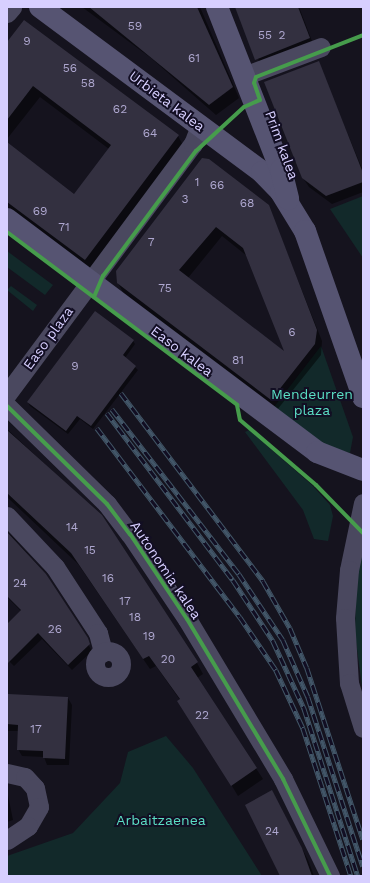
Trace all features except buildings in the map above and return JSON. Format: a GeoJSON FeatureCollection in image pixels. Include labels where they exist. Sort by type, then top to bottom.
{"type":"FeatureCollection","features":[{"type":"Feature","properties":{"kind":"main road","name":"Urbieta kalea"},"geometry":{"type":"LineString","coordinates":[[40,7],[262,172],[289,202]]}},
{"type":"Feature","properties":{"kind":"main road","name":"Prim kalea"},"geometry":{"type":"LineString","coordinates":[[216,7],[281,170],[289,202]]}},
{"type":"Feature","properties":{"kind":"main road"},"geometry":{"type":"LineString","coordinates":[[289,202],[305,232],[363,397]]}},
{"type":"Feature","properties":{"kind":"main road","name":"Easo kalea"},"geometry":{"type":"LineString","coordinates":[[7,219],[317,452],[363,470]]}},
{"type":"Feature","properties":{"kind":"street"},"geometry":{"type":"LineString","coordinates":[[7,13],[12,7]]}},
{"type":"Feature","properties":{"kind":"street"},"geometry":{"type":"LineString","coordinates":[[244,76],[321,47]]}},
{"type":"Feature","properties":{"kind":"street","name":"Easo plaza"},"geometry":{"type":"LineString","coordinates":[[7,394],[193,144],[200,126]]}},
{"type":"Feature","properties":{"kind":"street","name":"Autonomia kalea"},"geometry":{"type":"LineString","coordinates":[[7,406],[107,504],[130,534],[187,619],[283,779],[330,876]]}},
{"type":"Feature","properties":{"kind":"street"},"geometry":{"type":"LineString","coordinates":[[362,508],[345,618],[349,683],[363,728]]}},
{"type":"Feature","properties":{"kind":"street"},"geometry":{"type":"LineString","coordinates":[[7,516],[55,567],[98,633],[103,652]]}},
{"type":"Feature","properties":{"kind":"street"},"geometry":{"type":"LineString","coordinates":[[7,773],[25,777],[34,788],[39,807],[28,826],[7,840]]}},
{"type":"Feature","properties":{"kind":"green space"},"geometry":{"type":"Polygon","coordinates":[[[363,196],[363,258],[330,209],[363,196]]]}},
{"type":"Feature","properties":{"kind":"green space"},"geometry":{"type":"Polygon","coordinates":[[[7,251],[53,285],[45,295],[7,267],[7,251]]]}},
{"type":"Feature","properties":{"kind":"green space"},"geometry":{"type":"Polygon","coordinates":[[[11,286],[37,305],[33,311],[7,290],[11,286]]]}},
{"type":"Feature","properties":{"kind":"green space","name":"Mendeurren plaza"},"geometry":{"type":"Polygon","coordinates":[[[321,346],[353,437],[350,453],[326,446],[274,407],[321,346]]]}},
{"type":"Feature","properties":{"kind":"green space"},"geometry":{"type":"Polygon","coordinates":[[[249,430],[312,485],[330,505],[333,516],[328,541],[314,539],[303,510],[245,432],[249,430]]]}},
{"type":"Feature","properties":{"kind":"green space"},"geometry":{"type":"Polygon","coordinates":[[[363,538],[363,694],[355,634],[356,586],[363,538]]]}},
{"type":"Feature","properties":{"kind":"green space","name":"Arbaitzaenea"},"geometry":{"type":"Polygon","coordinates":[[[166,736],[193,768],[262,876],[7,876],[7,856],[73,833],[120,783],[128,752],[166,736]]]}},
{"type":"Feature","properties":{"kind":"railway"},"geometry":{"type":"LineString","coordinates":[[121,393],[263,581],[290,628],[307,668],[363,839]]}},
{"type":"Feature","properties":{"kind":"railway"},"geometry":{"type":"LineString","coordinates":[[112,409],[239,574],[283,640],[308,697],[363,866]]}},
{"type":"Feature","properties":{"kind":"railway"},"geometry":{"type":"LineString","coordinates":[[107,413],[233,580],[273,641],[304,708],[358,876]]}},
{"type":"Feature","properties":{"kind":"railway"},"geometry":{"type":"LineString","coordinates":[[97,428],[240,617],[276,670],[303,728],[351,876]]}},
{"type":"Feature","properties":{"kind":"cycle path"},"geometry":{"type":"LineString","coordinates":[[94,297],[103,276],[196,151],[244,107],[260,100],[254,83],[256,77],[363,35]]}},
{"type":"Feature","properties":{"kind":"cycle path"},"geometry":{"type":"LineString","coordinates":[[7,232],[237,405],[240,420],[316,485],[363,533]]}},
{"type":"Feature","properties":{"kind":"cycle path"},"geometry":{"type":"LineString","coordinates":[[7,406],[107,504],[130,534],[187,619],[283,779],[330,876]]}}]}
